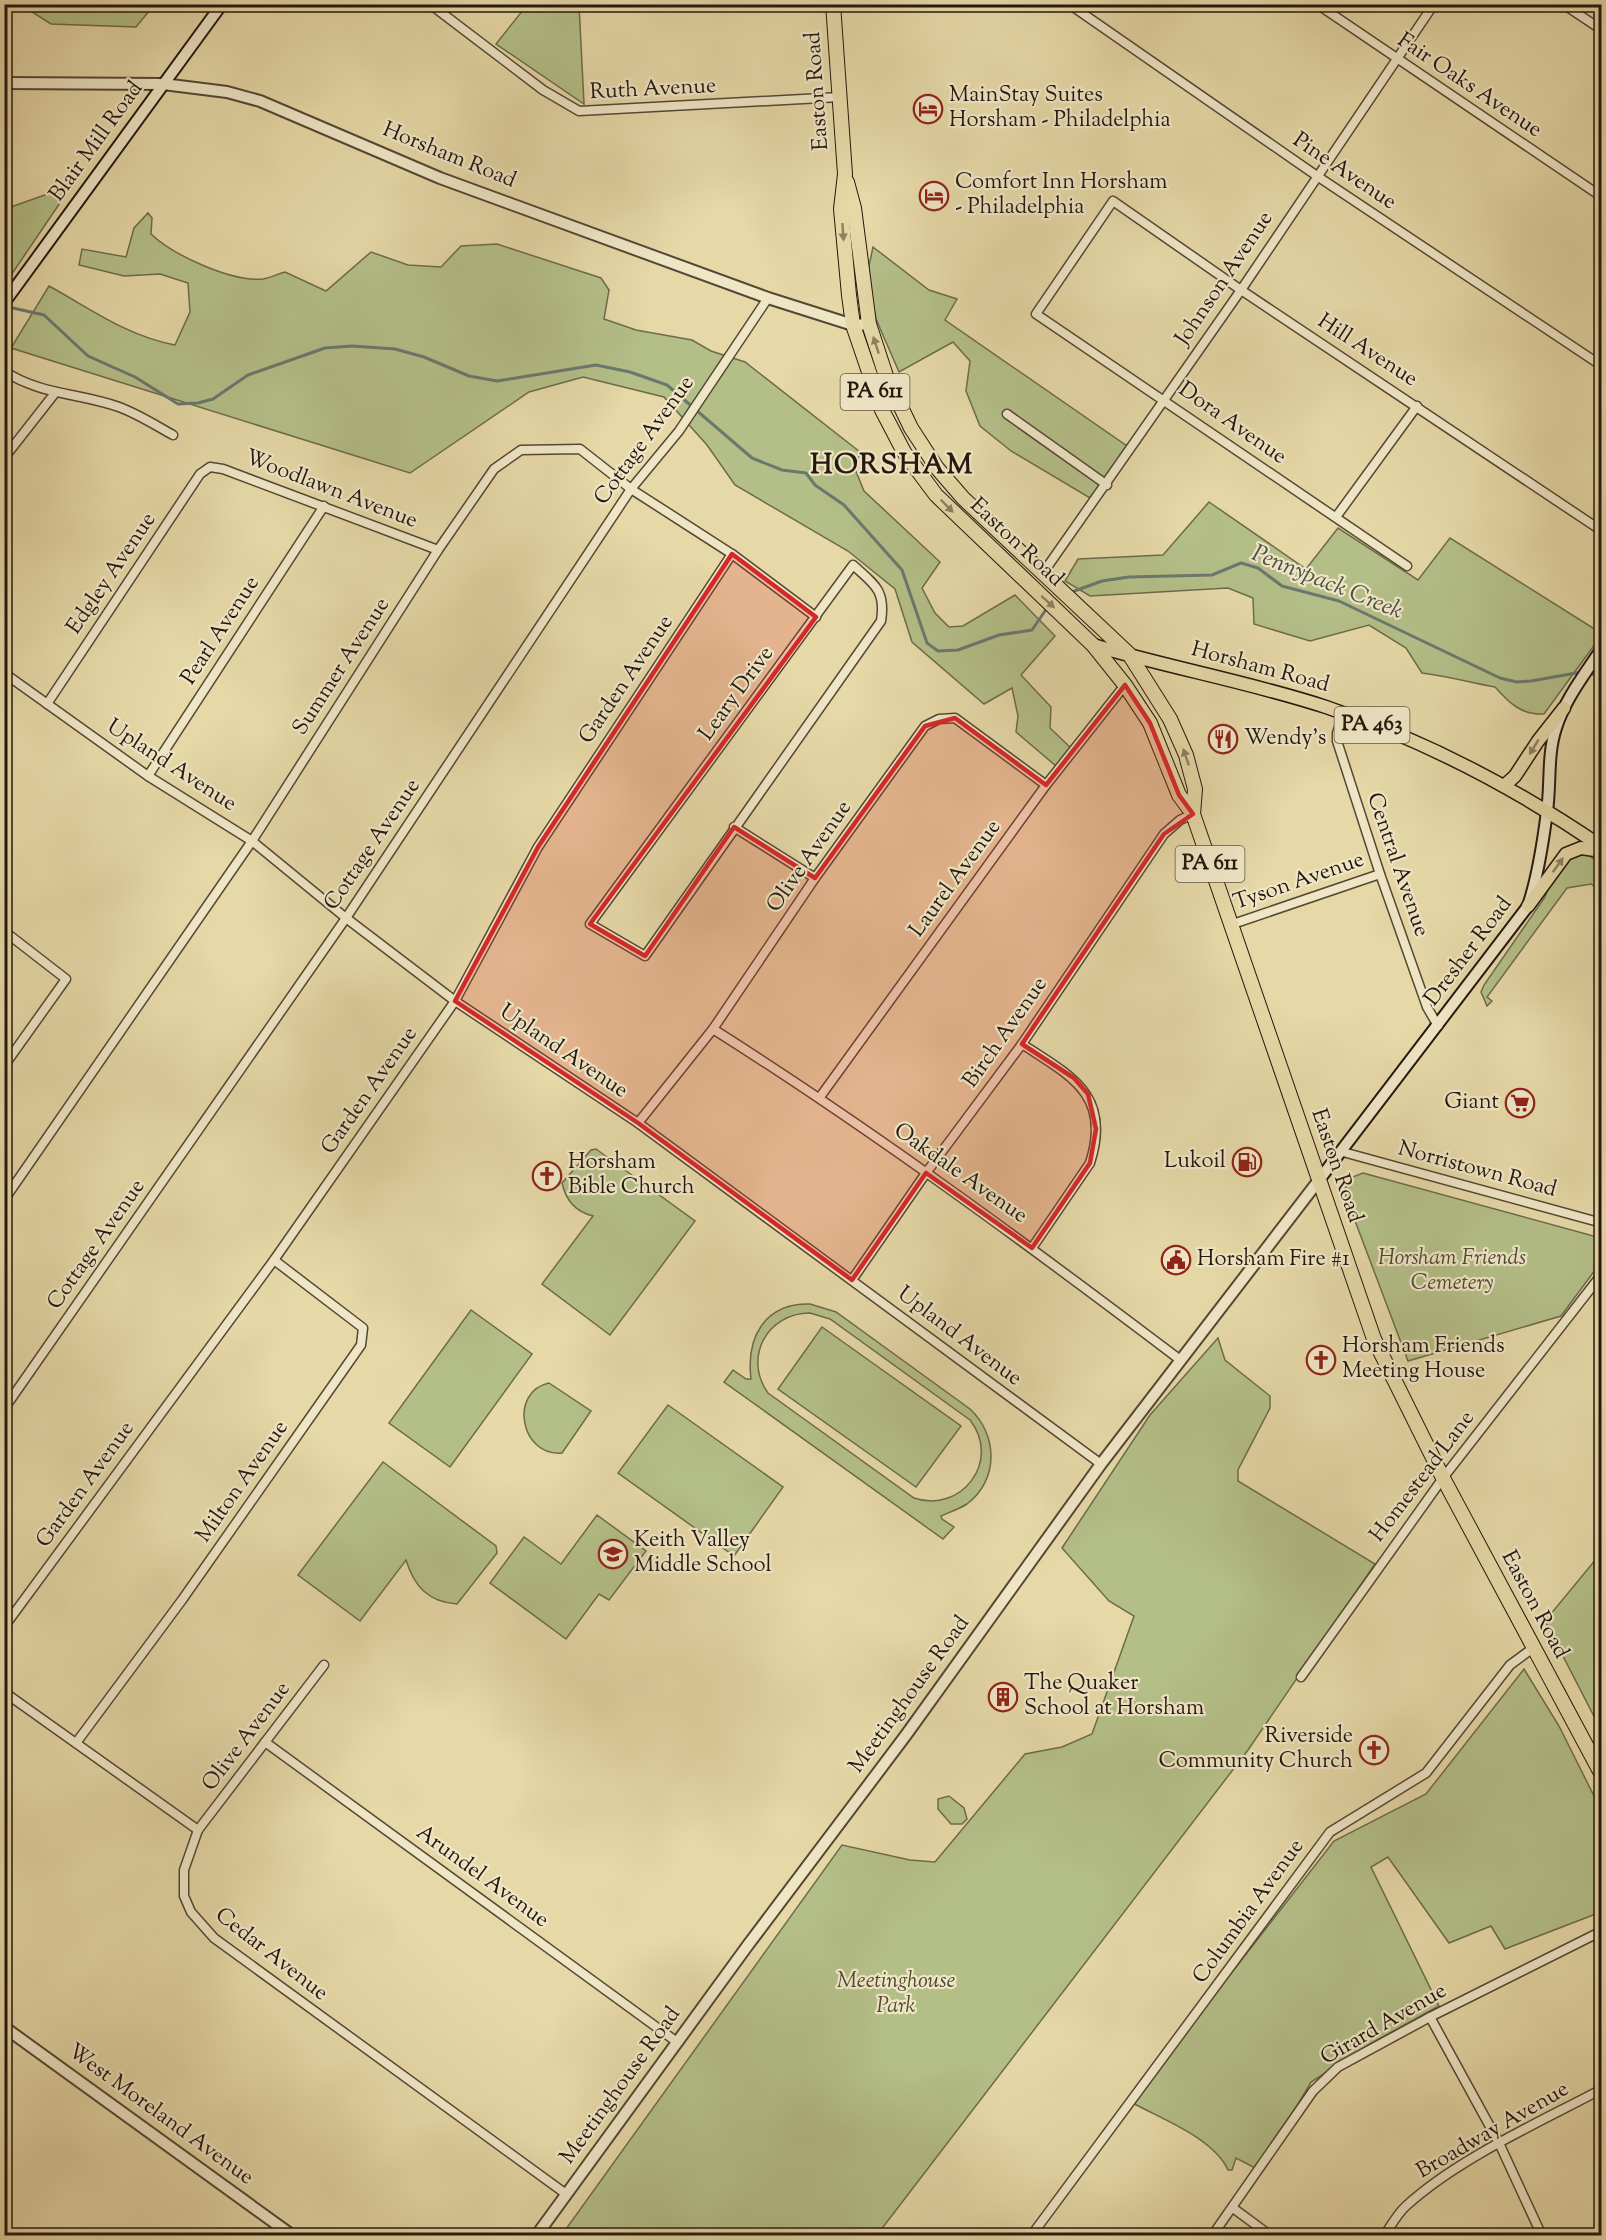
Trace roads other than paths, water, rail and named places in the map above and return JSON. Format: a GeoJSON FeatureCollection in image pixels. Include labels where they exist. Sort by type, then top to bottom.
{"type":"FeatureCollection","features":[{"type":"Feature","properties":{"kind":"highway","name":"Easton Road"},"geometry":{"type":"LineString","coordinates":[[833,4],[845,174],[841,209],[853,325],[878,400],[904,452],[945,505],[1093,645],[1125,685],[1150,723],[1179,795],[1193,814],[1374,1339],[1443,1478],[1602,1775]]}},
{"type":"Feature","properties":{"kind":"highway","name":"Easton Road"},"geometry":{"type":"LineString","coordinates":[[845,174],[854,208],[869,324],[886,376],[924,449],[963,498],[1129,654],[1170,719],[1186,755],[1195,789],[1193,814]]}},
{"type":"Feature","properties":{"kind":"main road","name":"Horsham Road"},"geometry":{"type":"LineString","coordinates":[[1093,645],[1344,714],[1450,758],[1504,786],[1547,811],[1602,849]]}},
{"type":"Feature","properties":{"kind":"main road"},"geometry":{"type":"LineString","coordinates":[[1504,786],[1515,776],[1567,703]]}},
{"type":"Feature","properties":{"kind":"main road"},"geometry":{"type":"LineString","coordinates":[[1528,906],[1566,854],[1581,848],[1602,849]]}},
{"type":"Feature","properties":{"kind":"street","name":"Blair Mill Road"},"geometry":{"type":"LineString","coordinates":[[4,303],[222,4]]}},
{"type":"Feature","properties":{"kind":"street","name":"Ruth Avenue"},"geometry":{"type":"LineString","coordinates":[[430,4],[543,90],[579,111],[840,97]]}},
{"type":"Feature","properties":{"kind":"street","name":"Pine Avenue"},"geometry":{"type":"LineString","coordinates":[[1069,4],[1317,176],[1602,366]]}},
{"type":"Feature","properties":{"kind":"street","name":"Fair Oaks Avenue"},"geometry":{"type":"LineString","coordinates":[[1317,4],[1602,197]]}},
{"type":"Feature","properties":{"kind":"street","name":"Johnson Avenue"},"geometry":{"type":"LineString","coordinates":[[1043,573],[1107,485],[1241,290],[1434,4]]}},
{"type":"Feature","properties":{"kind":"street"},"geometry":{"type":"LineString","coordinates":[[1563,4],[1602,30]]}},
{"type":"Feature","properties":{"kind":"street","name":"Horsham Road"},"geometry":{"type":"LineString","coordinates":[[4,83],[163,84],[227,92],[260,101],[440,178],[768,298],[853,325],[869,324]]}},
{"type":"Feature","properties":{"kind":"street","name":"Hill Avenue"},"geometry":{"type":"LineString","coordinates":[[1036,314],[1113,201],[1241,290],[1602,531]]}},
{"type":"Feature","properties":{"kind":"street","name":"Cottage Avenue"},"geometry":{"type":"LineString","coordinates":[[4,1409],[346,918],[631,489],[679,431],[768,298]]}},
{"type":"Feature","properties":{"kind":"street","name":"Dora Avenue"},"geometry":{"type":"LineString","coordinates":[[1036,314],[1407,566]]}},
{"type":"Feature","properties":{"kind":"street"},"geometry":{"type":"LineString","coordinates":[[4,371],[21,382],[55,393],[118,406],[173,435]]}},
{"type":"Feature","properties":{"kind":"street"},"geometry":{"type":"LineString","coordinates":[[4,458],[55,393]]}},
{"type":"Feature","properties":{"kind":"street"},"geometry":{"type":"LineString","coordinates":[[1336,517],[1417,406]]}},
{"type":"Feature","properties":{"kind":"street"},"geometry":{"type":"LineString","coordinates":[[1007,414],[1107,485]]}},
{"type":"Feature","properties":{"kind":"street","name":"Summer Avenue"},"geometry":{"type":"LineString","coordinates":[[4,1200],[252,841],[438,550],[494,469],[521,450],[580,449],[631,489],[732,554],[816,617]]}},
{"type":"Feature","properties":{"kind":"street","name":"Woodlawn Avenue"},"geometry":{"type":"LineString","coordinates":[[210,467],[223,469],[438,550]]}},
{"type":"Feature","properties":{"kind":"street","name":"Edgley Avenue"},"geometry":{"type":"LineString","coordinates":[[47,704],[200,474],[210,467]]}},
{"type":"Feature","properties":{"kind":"street","name":"Pearl Avenue"},"geometry":{"type":"LineString","coordinates":[[148,776],[324,506]]}},
{"type":"Feature","properties":{"kind":"street","name":"Garden Avenue"},"geometry":{"type":"LineString","coordinates":[[4,1627],[274,1260],[455,1001],[538,847],[732,554]]}},
{"type":"Feature","properties":{"kind":"street","name":"Leary Drive"},"geometry":{"type":"LineString","coordinates":[[853,565],[877,586],[884,603],[881,621],[645,956],[590,924],[816,617],[853,565]]}},
{"type":"Feature","properties":{"kind":"street","name":"Dresher Road"},"geometry":{"type":"LineString","coordinates":[[1319,1180],[1528,906],[1537,875],[1547,811],[1552,745],[1567,703],[1602,648]]}},
{"type":"Feature","properties":{"kind":"street","name":"Upland Avenue"},"geometry":{"type":"LineString","coordinates":[[4,673],[148,776],[252,841],[346,918],[455,1001],[638,1123],[1101,1464]]}},
{"type":"Feature","properties":{"kind":"street","name":"Laurel Avenue"},"geometry":{"type":"LineString","coordinates":[[820,1097],[1046,785],[1125,685]]}},
{"type":"Feature","properties":{"kind":"street","name":"Central Avenue"},"geometry":{"type":"LineString","coordinates":[[1344,714],[1337,733],[1337,741],[1380,874],[1427,1007],[1438,1026]]}},
{"type":"Feature","properties":{"kind":"street","name":"Olive Avenue"},"geometry":{"type":"LineString","coordinates":[[638,1123],[712,1029],[815,878],[926,726],[939,719],[955,718],[1046,785]]}},
{"type":"Feature","properties":{"kind":"street","name":"Birch Avenue"},"geometry":{"type":"LineString","coordinates":[[852,1280],[926,1173],[1022,1044],[1164,834],[1180,820],[1193,814]]}},
{"type":"Feature","properties":{"kind":"street"},"geometry":{"type":"LineString","coordinates":[[735,826],[815,878]]}},
{"type":"Feature","properties":{"kind":"street","name":"Tyson Avenue"},"geometry":{"type":"LineString","coordinates":[[1230,925],[1380,874]]}},
{"type":"Feature","properties":{"kind":"street"},"geometry":{"type":"LineString","coordinates":[[4,931],[66,978],[4,1066]]}},
{"type":"Feature","properties":{"kind":"street","name":"Oakdale Avenue"},"geometry":{"type":"LineString","coordinates":[[712,1029],[820,1097],[1032,1248],[1179,1359]]}},
{"type":"Feature","properties":{"kind":"street"},"geometry":{"type":"LineString","coordinates":[[1022,1044],[1074,1078],[1088,1094],[1096,1129],[1096,1147],[1090,1163],[1032,1248]]}},
{"type":"Feature","properties":{"kind":"street","name":"Norristown Road"},"geometry":{"type":"LineString","coordinates":[[1342,1152],[1602,1223]]}},
{"type":"Feature","properties":{"kind":"street","name":"Meetinghouse Road"},"geometry":{"type":"LineString","coordinates":[[536,2235],[906,1735],[1101,1464],[1179,1359],[1319,1180]]}},
{"type":"Feature","properties":{"kind":"street","name":"Milton Avenue"},"geometry":{"type":"LineString","coordinates":[[76,1743],[182,1600],[361,1345],[363,1328],[274,1260]]}},
{"type":"Feature","properties":{"kind":"street","name":"Homestead Lane"},"geometry":{"type":"LineString","coordinates":[[1301,1677],[1443,1478],[1602,1274]]}},
{"type":"Feature","properties":{"kind":"street","name":"Columbia Avenue"},"geometry":{"type":"LineString","coordinates":[[1031,2235],[1330,1832],[1426,1773],[1510,1665],[1533,1648]]}},
{"type":"Feature","properties":{"kind":"street","name":"Olive Avenue"},"geometry":{"type":"LineString","coordinates":[[198,1830],[324,1665]]}},
{"type":"Feature","properties":{"kind":"street"},"geometry":{"type":"LineString","coordinates":[[4,1692],[198,1830]]}},
{"type":"Feature","properties":{"kind":"street","name":"Arundel Avenue"},"geometry":{"type":"LineString","coordinates":[[265,1742],[677,2042]]}},
{"type":"Feature","properties":{"kind":"street","name":"Cedar Avenue"},"geometry":{"type":"LineString","coordinates":[[198,1830],[184,1870],[184,1896],[191,1912],[213,1938],[566,2194]]}},
{"type":"Feature","properties":{"kind":"street","name":"Girard Avenue"},"geometry":{"type":"LineString","coordinates":[[1212,2235],[1313,2091],[1338,2067],[1430,2017],[1602,1931]]}},
{"type":"Feature","properties":{"kind":"street"},"geometry":{"type":"LineString","coordinates":[[1430,2017],[1499,2143],[1542,2235]]}},
{"type":"Feature","properties":{"kind":"street","name":"West Moreland Avenue"},"geometry":{"type":"LineString","coordinates":[[4,2027],[293,2235]]}},
{"type":"Feature","properties":{"kind":"street","name":"Broadway Avenue"},"geometry":{"type":"LineString","coordinates":[[1384,2235],[1404,2208],[1427,2188],[1499,2143],[1602,2089]]}},
{"type":"Feature","properties":{"kind":"street"},"geometry":{"type":"LineString","coordinates":[[1233,2208],[1270,2235]]}},
{"type":"Feature","properties":{"kind":"waterway","name":"Pennypack Creek"},"geometry":{"type":"LineString","coordinates":[[4,306],[44,315],[88,356],[135,377],[178,404],[198,403],[213,399],[248,375],[325,348],[352,346],[395,349],[424,357],[469,376],[497,381],[596,365],[630,372],[667,385],[752,458],[782,470],[806,473],[815,485],[844,505],[902,570],[927,643],[938,651],[958,650],[999,635],[1032,630],[1047,608]]}},
{"type":"Feature","properties":{"kind":"waterway","name":"Pennypack Creek"},"geometry":{"type":"LineString","coordinates":[[1069,593],[1102,581],[1129,577],[1212,575],[1241,563],[1258,568],[1282,586],[1339,601],[1500,678],[1517,682],[1531,681],[1582,672]]}},
{"type":"Feature","properties":{"kind":"waterway","name":"Pennypack Creek"},"geometry":{"type":"LineString","coordinates":[[1588,672],[1602,678]]}},
{"type":"Feature","properties":{"kind":"place","name":"MainStay Suites Horsham - Philadelphia"},"geometry":{"type":"Point","coordinates":[928,109]}},
{"type":"Feature","properties":{"kind":"place","name":"Comfort Inn Horsham - Philadelphia"},"geometry":{"type":"Point","coordinates":[934,196]}},
{"type":"Feature","properties":{"kind":"place","name":"Wendy's"},"geometry":{"type":"Point","coordinates":[1223,739]}},
{"type":"Feature","properties":{"kind":"place","name":"Giant"},"geometry":{"type":"Point","coordinates":[1520,1103]}},
{"type":"Feature","properties":{"kind":"place","name":"Lukoil"},"geometry":{"type":"Point","coordinates":[1247,1162]}},
{"type":"Feature","properties":{"kind":"place","name":"Horsham Bible Church"},"geometry":{"type":"Point","coordinates":[547,1176]}},
{"type":"Feature","properties":{"kind":"place","name":"Horsham Fire #1"},"geometry":{"type":"Point","coordinates":[1176,1260]}},
{"type":"Feature","properties":{"kind":"place","name":"Horsham Friends Meeting House"},"geometry":{"type":"Point","coordinates":[1321,1360]}},
{"type":"Feature","properties":{"kind":"place","name":"Keith Valley Middle School"},"geometry":{"type":"Point","coordinates":[613,1554]}},
{"type":"Feature","properties":{"kind":"place","name":"The Quaker School at Horsham"},"geometry":{"type":"Point","coordinates":[1003,1697]}},
{"type":"Feature","properties":{"kind":"place","name":"Riverside Community Church"},"geometry":{"type":"Point","coordinates":[1374,1750]}},
{"type":"Feature","properties":{"kind":"district","name":"HORSHAM"},"geometry":{"type":"Point","coordinates":[892,466]}},
{"type":"Feature","properties":{"kind":"park label","name":"Horsham Friends Cemetery"},"geometry":{"type":"Point","coordinates":[1452,1272]}},
{"type":"Feature","properties":{"kind":"park label","name":"Meetinghouse Park"},"geometry":{"type":"Point","coordinates":[896,1994]}}]}
